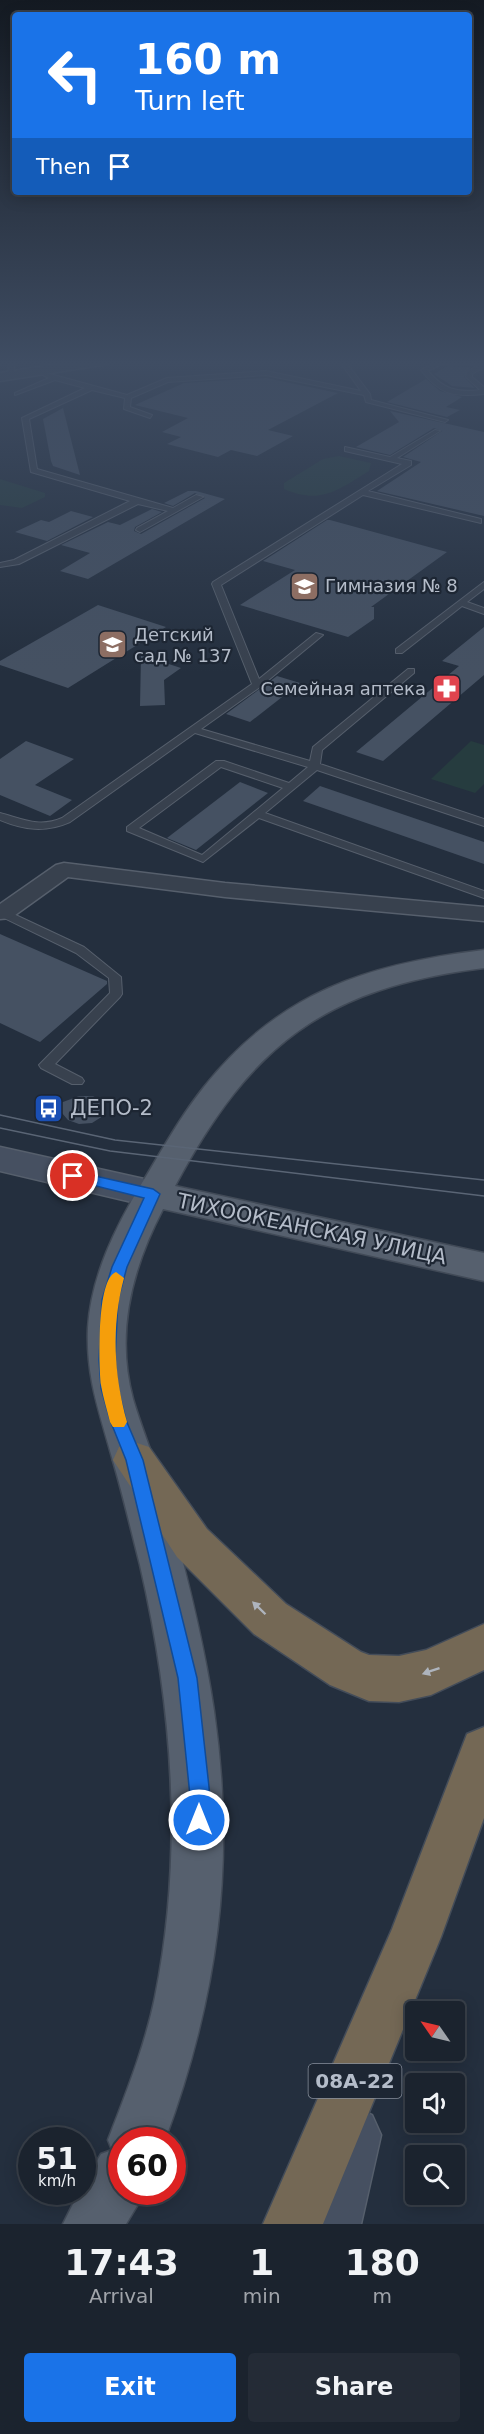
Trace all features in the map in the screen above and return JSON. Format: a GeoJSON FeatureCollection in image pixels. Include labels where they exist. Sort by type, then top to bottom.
{"type":"FeatureCollection","features":[{"type":"Feature","properties":{"kind":"highway"},"geometry":{"type":"LineString","coordinates":[[134,1460],[192,1543],[270,1619],[346,1669],[369,1678],[399,1679],[431,1672],[484,1646]]}},
{"type":"Feature","properties":{"kind":"highway","name":"08А-22"},"geometry":{"type":"LineString","coordinates":[[293,2224],[415,1937],[484,1751]]}},
{"type":"Feature","properties":{"kind":"main road"},"geometry":{"type":"LineString","coordinates":[[142,2127],[169,2055],[183,1995],[198,1866],[200,1796],[188,1678],[134,1460],[118,1420],[110,1388],[110,1300],[119,1267],[179,1145],[232,1074],[279,1029],[305,1011],[358,984],[418,966],[484,958]]}},
{"type":"Feature","properties":{"kind":"main road","name":"ТИХООКЕАНСКАЯ УЛИЦА"},"geometry":{"type":"LineString","coordinates":[[0,1159],[484,1267]]}},
{"type":"Feature","properties":{"kind":"main road"},"geometry":{"type":"LineString","coordinates":[[331,2224],[357,2120],[415,1937]]}},
{"type":"Feature","properties":{"kind":"main road"},"geometry":{"type":"LineString","coordinates":[[93,2224],[108,2199]]}},
{"type":"Feature","properties":{"kind":"street"},"geometry":{"type":"LineString","coordinates":[[1,912],[64,870],[249,892],[484,914]]}},
{"type":"Feature","properties":{"kind":"lane"},"geometry":{"type":"LineString","coordinates":[[32,464],[33,469],[39,473],[175,511]]}},
{"type":"Feature","properties":{"kind":"lane"},"geometry":{"type":"LineString","coordinates":[[257,685],[216,584],[407,464]]}},
{"type":"Feature","properties":{"kind":"lane"},"geometry":{"type":"LineString","coordinates":[[362,492],[478,521]]}},
{"type":"Feature","properties":{"kind":"lane"},"geometry":{"type":"LineString","coordinates":[[140,530],[199,497]]}},
{"type":"Feature","properties":{"kind":"lane"},"geometry":{"type":"LineString","coordinates":[[0,565],[16,562],[137,501]]}},
{"type":"Feature","properties":{"kind":"lane"},"geometry":{"type":"LineString","coordinates":[[399,651],[484,585]]}},
{"type":"Feature","properties":{"kind":"lane"},"geometry":{"type":"LineString","coordinates":[[461,603],[484,611]]}},
{"type":"Feature","properties":{"kind":"lane"},"geometry":{"type":"LineString","coordinates":[[0,816],[22,826],[38,829],[53,827],[78,812],[257,685],[319,634]]}},
{"type":"Feature","properties":{"kind":"lane"},"geometry":{"type":"LineString","coordinates":[[290,787],[220,763],[131,829],[204,859],[258,814],[315,766],[317,749],[411,670]]}},
{"type":"Feature","properties":{"kind":"lane"},"geometry":{"type":"LineString","coordinates":[[194,730],[315,766],[484,824]]}},
{"type":"Feature","properties":{"kind":"lane"},"geometry":{"type":"LineString","coordinates":[[258,814],[484,896]]}},
{"type":"Feature","properties":{"kind":"lane"},"geometry":{"type":"LineString","coordinates":[[1,912],[80,950],[115,977],[116,994],[46,1065],[77,1081]]}},
{"type":"Feature","properties":{"kind":"green space"},"geometry":{"type":"Polygon","coordinates":[[[315,464],[371,464],[369,471],[329,493],[309,496],[297,494],[284,489],[284,483],[315,464]]]}},
{"type":"Feature","properties":{"kind":"green space"},"geometry":{"type":"Polygon","coordinates":[[[0,479],[45,493],[45,497],[22,508],[0,505],[0,479]]]}},
{"type":"Feature","properties":{"kind":"green space"},"geometry":{"type":"Polygon","coordinates":[[[471,741],[484,745],[484,784],[475,793],[431,779],[471,741]]]}},
{"type":"Feature","properties":{"kind":"building"},"geometry":{"type":"Polygon","coordinates":[[[52,464],[77,464],[80,475],[52,464]]]}},
{"type":"Feature","properties":{"kind":"building"},"geometry":{"type":"Polygon","coordinates":[[[418,464],[484,464],[484,516],[377,491],[418,464]]]}},
{"type":"Feature","properties":{"kind":"building"},"geometry":{"type":"Polygon","coordinates":[[[188,491],[225,499],[88,579],[60,571],[90,553],[61,545],[108,522],[120,525],[152,509],[162,512],[135,527],[134,531],[141,534],[205,498],[195,493],[173,506],[164,503],[188,491]]]}},
{"type":"Feature","properties":{"kind":"building"},"geometry":{"type":"Polygon","coordinates":[[[71,511],[93,517],[47,541],[15,532],[41,520],[49,522],[71,511]]]}},
{"type":"Feature","properties":{"kind":"building"},"geometry":{"type":"Polygon","coordinates":[[[327,520],[447,552],[371,607],[374,607],[374,619],[348,637],[240,605],[295,570],[263,561],[327,520]]]}},
{"type":"Feature","properties":{"kind":"building"},"geometry":{"type":"Polygon","coordinates":[[[98,605],[166,627],[68,688],[0,665],[0,661],[98,605]]]}},
{"type":"Feature","properties":{"kind":"building"},"geometry":{"type":"Polygon","coordinates":[[[484,627],[484,675],[383,761],[356,752],[459,666],[442,661],[484,627]]]}},
{"type":"Feature","properties":{"kind":"building"},"geometry":{"type":"Polygon","coordinates":[[[141,655],[181,668],[164,680],[165,705],[140,706],[141,655]]]}},
{"type":"Feature","properties":{"kind":"building"},"geometry":{"type":"Polygon","coordinates":[[[277,676],[300,683],[250,722],[226,714],[277,676]]]}},
{"type":"Feature","properties":{"kind":"building"},"geometry":{"type":"Polygon","coordinates":[[[26,741],[74,759],[35,785],[72,800],[50,816],[0,795],[0,759],[26,741]]]}},
{"type":"Feature","properties":{"kind":"building"},"geometry":{"type":"Polygon","coordinates":[[[240,782],[268,793],[196,850],[167,838],[240,782]]]}},
{"type":"Feature","properties":{"kind":"building"},"geometry":{"type":"Polygon","coordinates":[[[320,786],[484,842],[484,864],[303,801],[320,786]]]}},
{"type":"Feature","properties":{"kind":"building"},"geometry":{"type":"Polygon","coordinates":[[[0,934],[107,981],[107,984],[40,1042],[0,1023],[0,934]]]}},
{"type":"Feature","properties":{"kind":"building"},"geometry":{"type":"Polygon","coordinates":[[[79,1096],[93,1096],[103,1102],[105,1112],[103,1116],[92,1123],[79,1124],[68,1120],[55,1105],[79,1096]]]}},
{"type":"Feature","properties":{"kind":"tram line"},"geometry":{"type":"LineString","coordinates":[[0,1115],[115,1140],[484,1180]]}},
{"type":"Feature","properties":{"kind":"tram line"},"geometry":{"type":"LineString","coordinates":[[0,1128],[110,1151],[484,1196]]}},
{"type":"Feature","properties":{"kind":"slow traffic"},"geometry":{"type":"LineString","coordinates":[[116,1278],[110,1300],[107,1360],[110,1388],[118,1422]]}},
{"type":"Feature","properties":{"kind":"place","name":"Гимназия № 8"},"geometry":{"type":"Point","coordinates":[304,586]}},
{"type":"Feature","properties":{"kind":"place","name":"Детский сад № 137"},"geometry":{"type":"Point","coordinates":[113,645]}},
{"type":"Feature","properties":{"kind":"place","name":"Семейная аптека"},"geometry":{"type":"Point","coordinates":[447,689]}},
{"type":"Feature","properties":{"kind":"place","name":"ДЕПО-2"},"geometry":{"type":"Point","coordinates":[49,1108]}},
{"type":"Feature","properties":{"kind":"route"},"geometry":{"type":"LineString","coordinates":[[73,1176],[153,1194],[134,1230],[119,1267],[110,1300],[107,1360],[110,1388],[118,1420],[134,1460],[178,1629],[188,1678],[200,1796],[199,1820]]}}]}
